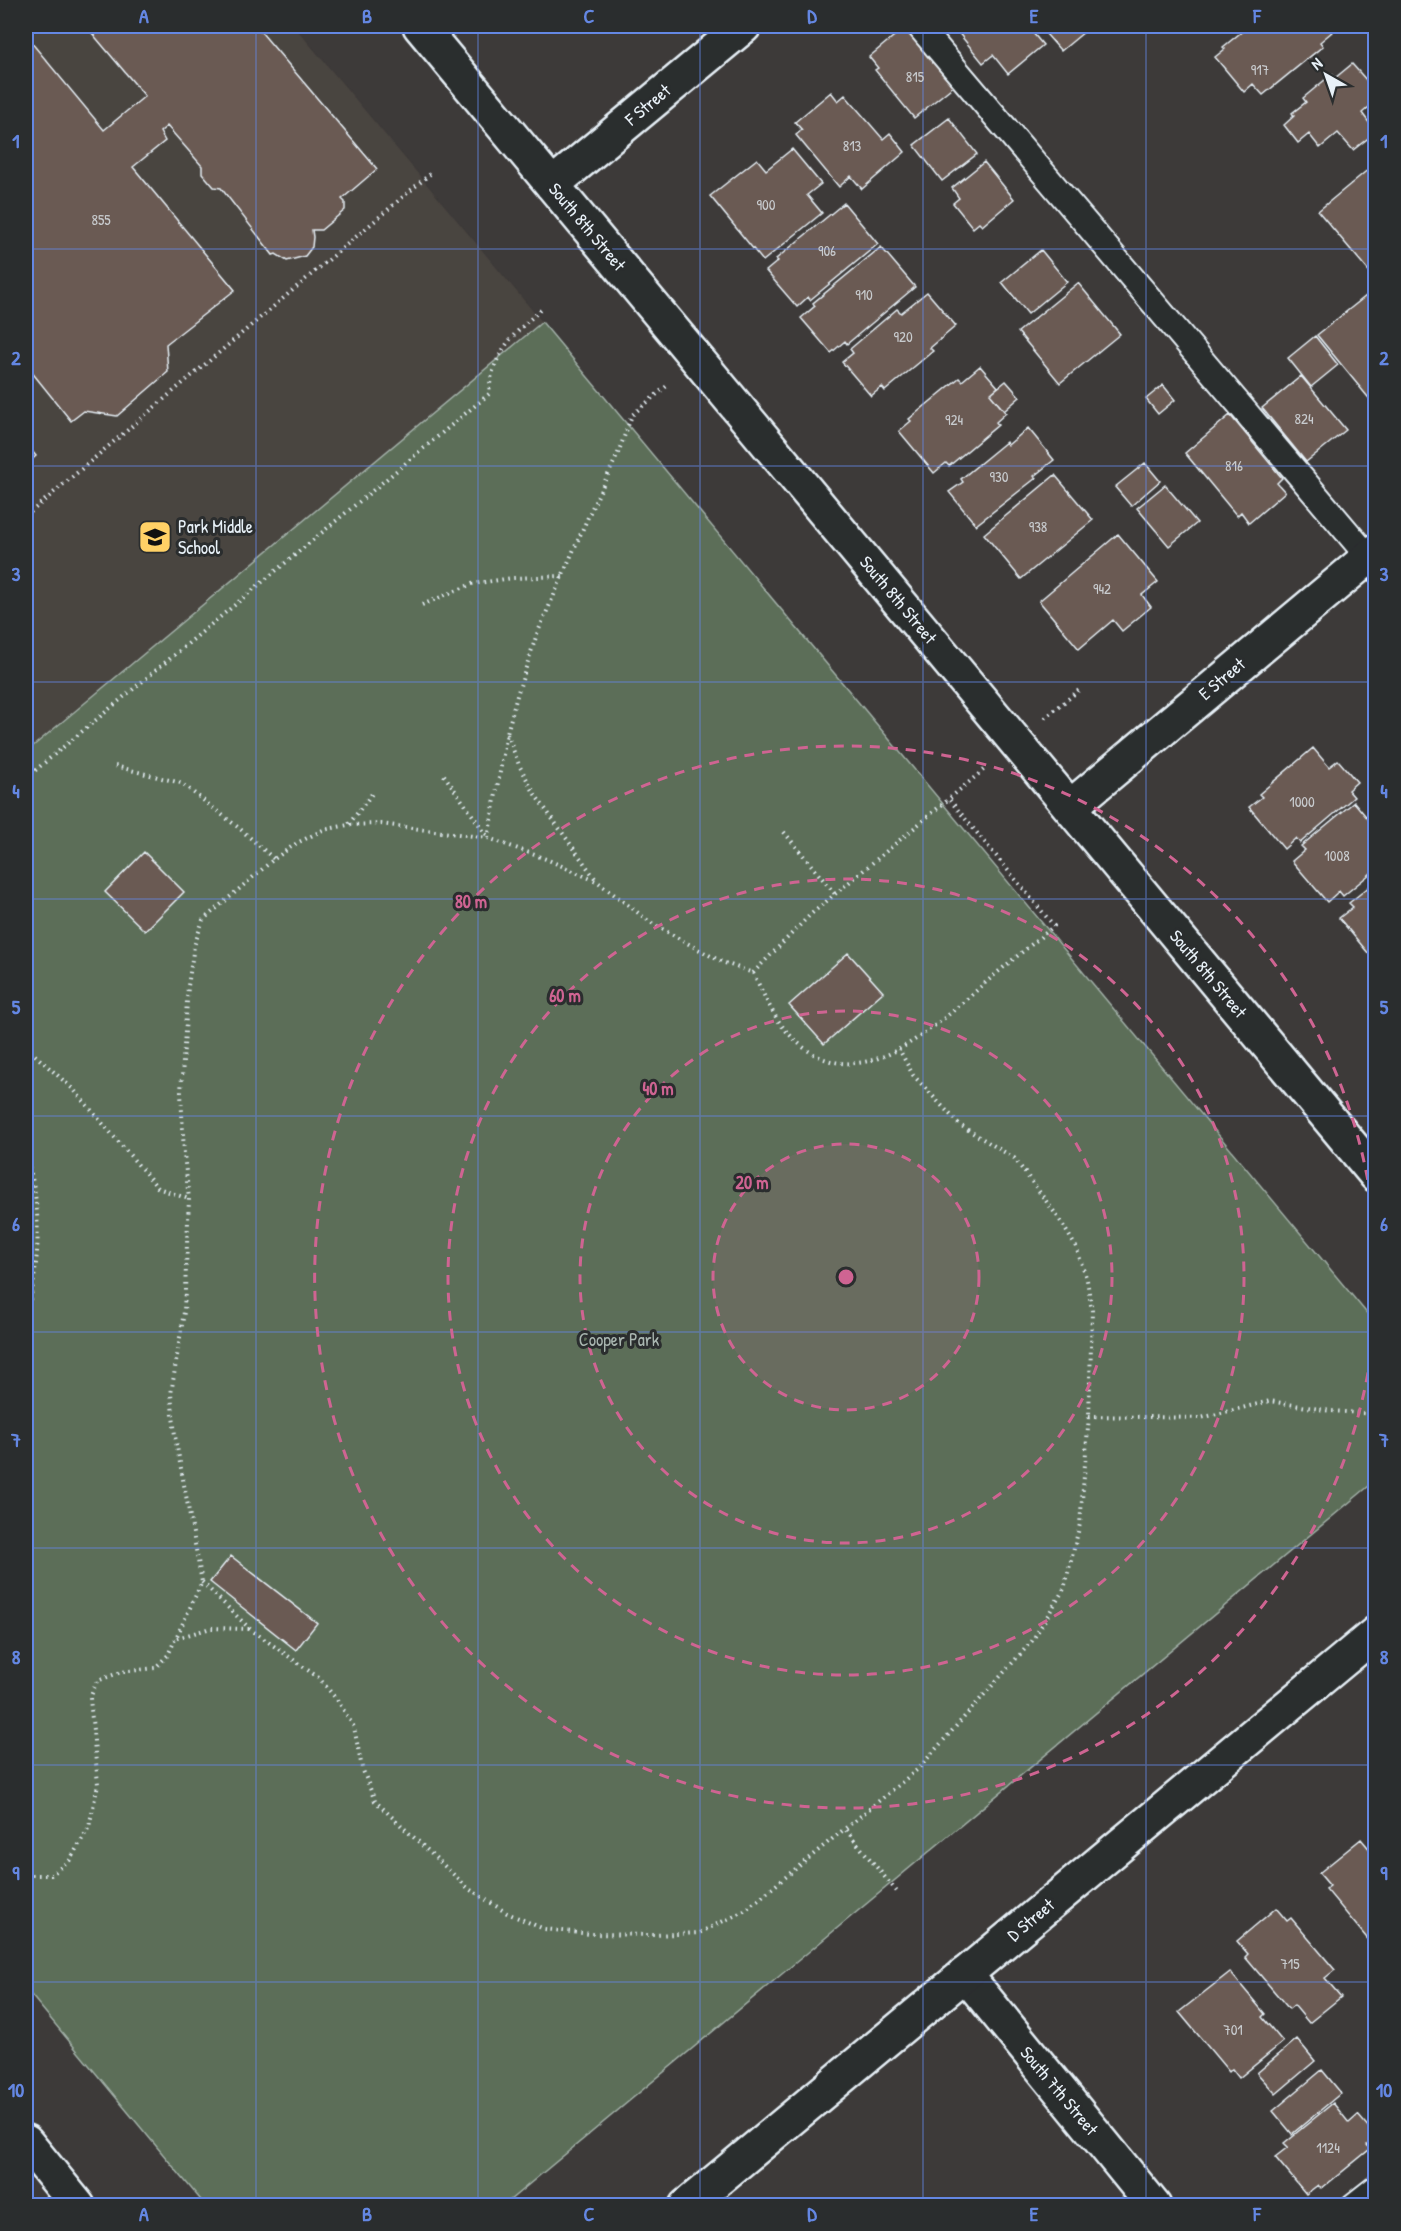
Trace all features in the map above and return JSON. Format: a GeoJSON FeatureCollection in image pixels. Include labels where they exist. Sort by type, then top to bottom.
{"type":"FeatureCollection","features":[{"type":"Feature","properties":{"kind":"street","name":"South 8th Street"},"geometry":{"type":"LineString","coordinates":[[420,26],[1376,1175]]}},
{"type":"Feature","properties":{"kind":"street","name":"F Street"},"geometry":{"type":"LineString","coordinates":[[552,184],[744,26]]}},
{"type":"Feature","properties":{"kind":"street","name":"E Street"},"geometry":{"type":"LineString","coordinates":[[1070,807],[1373,558]]}},
{"type":"Feature","properties":{"kind":"street","name":"D Street"},"geometry":{"type":"LineString","coordinates":[[686,2205],[1376,1633]]}},
{"type":"Feature","properties":{"kind":"street","name":"South 7th Street"},"geometry":{"type":"LineString","coordinates":[[965,1974],[1154,2205]]}},
{"type":"Feature","properties":{"kind":"street"},"geometry":{"type":"LineString","coordinates":[[26,2142],[78,2205]]}},
{"type":"Feature","properties":{"kind":"lane"},"geometry":{"type":"LineString","coordinates":[[919,26],[1373,558]]}},
{"type":"Feature","properties":{"kind":"lane"},"geometry":{"type":"LineString","coordinates":[[1353,2205],[1376,2188]]}},
{"type":"Feature","properties":{"kind":"path"},"geometry":{"type":"LineString","coordinates":[[26,516],[430,174]]}},
{"type":"Feature","properties":{"kind":"path"},"geometry":{"type":"LineString","coordinates":[[26,778],[489,394],[490,378],[504,347],[516,330],[542,309]]}},
{"type":"Feature","properties":{"kind":"path"},"geometry":{"type":"LineString","coordinates":[[488,838],[507,734],[537,634],[617,456],[632,415]]}},
{"type":"Feature","properties":{"kind":"path"},"geometry":{"type":"LineString","coordinates":[[422,605],[472,584],[512,578],[563,576]]}},
{"type":"Feature","properties":{"kind":"path"},"geometry":{"type":"LineString","coordinates":[[507,734],[519,765],[536,796],[598,882]]}},
{"type":"Feature","properties":{"kind":"path"},"geometry":{"type":"LineString","coordinates":[[115,766],[181,783],[239,828],[274,859]]}},
{"type":"Feature","properties":{"kind":"path"},"geometry":{"type":"LineString","coordinates":[[444,775],[488,838]]}},
{"type":"Feature","properties":{"kind":"path"},"geometry":{"type":"LineString","coordinates":[[348,825],[374,790]]}},
{"type":"Feature","properties":{"kind":"path"},"geometry":{"type":"LineString","coordinates":[[26,1875],[51,1875],[70,1860],[89,1827],[98,1784],[90,1698],[97,1681],[121,1672],[155,1668],[168,1655],[202,1582],[175,1437],[171,1394],[184,1312],[189,1199],[181,1092],[188,986],[194,946],[203,920],[274,859],[297,843],[323,830],[348,825],[381,824],[488,838],[546,859],[598,882],[650,922],[722,962],[753,973],[773,1013],[790,1036],[814,1054],[841,1063],[866,1063],[899,1049],[930,1031],[1054,926],[949,799],[810,915],[753,973]]}},
{"type":"Feature","properties":{"kind":"path"},"geometry":{"type":"LineString","coordinates":[[784,832],[835,894]]}},
{"type":"Feature","properties":{"kind":"path"},"geometry":{"type":"LineString","coordinates":[[26,1047],[74,1090],[158,1188],[189,1199]]}},
{"type":"Feature","properties":{"kind":"path"},"geometry":{"type":"LineString","coordinates":[[202,1582],[250,1629],[319,1678],[338,1701],[354,1727],[362,1768],[375,1801],[469,1888],[507,1913],[544,1929],[591,1934],[643,1935],[699,1933],[744,1911],[918,1769],[1032,1641],[1064,1588],[1080,1524],[1089,1416],[1092,1311],[1087,1280],[1076,1247],[1058,1217],[1014,1158],[960,1125],[913,1075],[899,1049]]}},
{"type":"Feature","properties":{"kind":"path"},"geometry":{"type":"LineString","coordinates":[[26,1156],[37,1201],[38,1249],[26,1316]]}},
{"type":"Feature","properties":{"kind":"path"},"geometry":{"type":"LineString","coordinates":[[1089,1416],[1201,1418],[1270,1401],[1331,1411],[1376,1414]]}},
{"type":"Feature","properties":{"kind":"path"},"geometry":{"type":"LineString","coordinates":[[177,1638],[211,1629],[250,1629]]}},
{"type":"Feature","properties":{"kind":"path"},"geometry":{"type":"LineString","coordinates":[[846,1830],[898,1893]]}},
{"type":"Feature","properties":{"kind":"shaded area","name":"Park Middle School"},"geometry":{"type":"Polygon","coordinates":[[[26,26],[294,26],[542,322],[26,752],[26,26]]]}},
{"type":"Feature","properties":{"kind":"green space","name":"Cooper Park"},"geometry":{"type":"Polygon","coordinates":[[[542,322],[1375,1323],[1375,1481],[504,2205],[205,2205],[26,1989],[26,752],[542,322]]]}},
{"type":"Feature","properties":{"kind":"building"},"geometry":{"type":"Polygon","coordinates":[[[86,26],[256,26],[377,169],[342,199],[345,202],[345,210],[321,230],[312,230],[312,247],[305,256],[287,261],[276,254],[273,255],[221,188],[214,187],[202,173],[202,166],[167,126],[160,132],[165,141],[133,167],[235,290],[166,344],[168,372],[117,416],[84,411],[71,421],[26,365],[26,36],[104,130],[145,96],[86,26]]]}},
{"type":"Feature","properties":{"kind":"building"},"geometry":{"type":"Polygon","coordinates":[[[953,26],[1027,26],[1043,45],[1008,74],[993,55],[983,63],[953,26]]]}},
{"type":"Feature","properties":{"kind":"building"},"geometry":{"type":"Polygon","coordinates":[[[1039,26],[1079,26],[1084,32],[1061,51],[1039,26]]]}},
{"type":"Feature","properties":{"kind":"building"},"geometry":{"type":"Polygon","coordinates":[[[1249,26],[1326,26],[1332,32],[1320,42],[1323,46],[1263,95],[1253,84],[1244,92],[1215,57],[1225,49],[1223,47],[1249,26]]]}},
{"type":"Feature","properties":{"kind":"building"},"geometry":{"type":"Polygon","coordinates":[[[905,27],[956,84],[914,118],[875,70],[878,68],[869,57],[905,27]]]}},
{"type":"Feature","properties":{"kind":"building"},"geometry":{"type":"Polygon","coordinates":[[[1352,64],[1376,91],[1376,101],[1362,113],[1376,132],[1353,150],[1338,133],[1320,148],[1309,134],[1298,143],[1284,125],[1294,116],[1292,113],[1306,102],[1303,98],[1332,74],[1335,78],[1352,64]]]}},
{"type":"Feature","properties":{"kind":"building"},"geometry":{"type":"Polygon","coordinates":[[[831,92],[838,101],[845,95],[883,139],[890,133],[905,152],[862,189],[851,176],[839,187],[796,135],[802,130],[795,122],[831,92]]]}},
{"type":"Feature","properties":{"kind":"building"},"geometry":{"type":"Polygon","coordinates":[[[949,118],[977,154],[942,181],[914,145],[949,118]]]}},
{"type":"Feature","properties":{"kind":"building"},"geometry":{"type":"Polygon","coordinates":[[[792,149],[821,184],[807,195],[822,213],[763,261],[710,196],[757,159],[766,170],[792,149]]]}},
{"type":"Feature","properties":{"kind":"building"},"geometry":{"type":"Polygon","coordinates":[[[984,162],[1014,199],[982,226],[979,223],[973,228],[953,203],[959,198],[952,188],[984,162]]]}},
{"type":"Feature","properties":{"kind":"building"},"geometry":{"type":"Polygon","coordinates":[[[1376,163],[1376,274],[1373,276],[1318,211],[1376,163]]]}},
{"type":"Feature","properties":{"kind":"building"},"geometry":{"type":"Polygon","coordinates":[[[844,203],[878,244],[810,300],[808,297],[797,307],[766,271],[778,261],[776,259],[844,203]]]}},
{"type":"Feature","properties":{"kind":"building"},"geometry":{"type":"Polygon","coordinates":[[[881,247],[915,287],[847,344],[845,341],[831,353],[801,318],[815,306],[813,303],[881,247]]]}},
{"type":"Feature","properties":{"kind":"building"},"geometry":{"type":"Polygon","coordinates":[[[1041,250],[1067,282],[1028,314],[1002,282],[1041,250]]]}},
{"type":"Feature","properties":{"kind":"building"},"geometry":{"type":"Polygon","coordinates":[[[1078,283],[1120,334],[1060,383],[1018,332],[1078,283]]]}},
{"type":"Feature","properties":{"kind":"building"},"geometry":{"type":"Polygon","coordinates":[[[1376,288],[1376,399],[1372,402],[1317,335],[1376,288]]]}},
{"type":"Feature","properties":{"kind":"building"},"geometry":{"type":"Polygon","coordinates":[[[927,292],[956,326],[930,348],[933,351],[885,391],[882,387],[871,396],[842,362],[853,353],[850,349],[897,309],[901,313],[927,292]]]}},
{"type":"Feature","properties":{"kind":"building"},"geometry":{"type":"Polygon","coordinates":[[[1315,336],[1338,365],[1311,387],[1288,358],[1315,336]]]}},
{"type":"Feature","properties":{"kind":"building"},"geometry":{"type":"Polygon","coordinates":[[[980,366],[998,387],[990,394],[1006,413],[996,422],[998,425],[949,466],[946,463],[934,473],[899,431],[911,421],[909,419],[959,378],[962,381],[980,366]]]}},
{"type":"Feature","properties":{"kind":"building"},"geometry":{"type":"Polygon","coordinates":[[[1301,376],[1346,430],[1306,462],[1262,408],[1301,376]]]}},
{"type":"Feature","properties":{"kind":"building"},"geometry":{"type":"Polygon","coordinates":[[[1006,381],[1020,397],[1004,411],[990,394],[1006,381]]]}},
{"type":"Feature","properties":{"kind":"building"},"geometry":{"type":"Polygon","coordinates":[[[1163,385],[1175,400],[1158,414],[1146,399],[1163,385]]]}},
{"type":"Feature","properties":{"kind":"building"},"geometry":{"type":"Polygon","coordinates":[[[1230,415],[1282,478],[1277,483],[1285,492],[1249,523],[1241,512],[1237,516],[1185,453],[1230,415]]]}},
{"type":"Feature","properties":{"kind":"building"},"geometry":{"type":"Polygon","coordinates":[[[1028,428],[1054,460],[1034,476],[1036,478],[976,525],[949,492],[963,482],[961,479],[1006,442],[1008,445],[1028,428]]]}},
{"type":"Feature","properties":{"kind":"building"},"geometry":{"type":"Polygon","coordinates":[[[26,444],[36,456],[26,465],[26,444]]]}},
{"type":"Feature","properties":{"kind":"building"},"geometry":{"type":"Polygon","coordinates":[[[1145,463],[1160,481],[1131,506],[1115,487],[1145,463]]]}},
{"type":"Feature","properties":{"kind":"building"},"geometry":{"type":"Polygon","coordinates":[[[1055,475],[1093,520],[1021,579],[984,534],[1055,475]]]}},
{"type":"Feature","properties":{"kind":"building"},"geometry":{"type":"Polygon","coordinates":[[[1165,485],[1197,523],[1169,546],[1137,508],[1165,485]]]}},
{"type":"Feature","properties":{"kind":"building"},"geometry":{"type":"Polygon","coordinates":[[[1118,534],[1158,582],[1142,595],[1151,607],[1122,631],[1113,620],[1079,649],[1039,601],[1118,534]]]}},
{"type":"Feature","properties":{"kind":"building"},"geometry":{"type":"Polygon","coordinates":[[[1313,748],[1329,767],[1338,760],[1357,782],[1348,790],[1354,797],[1300,843],[1296,838],[1284,849],[1249,807],[1262,797],[1259,794],[1313,748]]]}},
{"type":"Feature","properties":{"kind":"building"},"geometry":{"type":"Polygon","coordinates":[[[1354,802],[1369,820],[1376,814],[1376,869],[1343,896],[1339,891],[1327,902],[1292,861],[1305,850],[1301,846],[1354,802]]]}},
{"type":"Feature","properties":{"kind":"building"},"geometry":{"type":"Polygon","coordinates":[[[144,852],[184,892],[145,931],[105,892],[144,852]]]}},
{"type":"Feature","properties":{"kind":"building"},"geometry":{"type":"Polygon","coordinates":[[[1376,881],[1376,959],[1374,960],[1339,918],[1353,907],[1349,903],[1376,881]]]}},
{"type":"Feature","properties":{"kind":"building"},"geometry":{"type":"Polygon","coordinates":[[[848,953],[883,992],[824,1044],[789,1005],[848,953]]]}},
{"type":"Feature","properties":{"kind":"building"},"geometry":{"type":"Polygon","coordinates":[[[231,1556],[317,1623],[296,1650],[210,1582],[231,1556]]]}},
{"type":"Feature","properties":{"kind":"building"},"geometry":{"type":"Polygon","coordinates":[[[1361,1839],[1372,1852],[1376,1850],[1376,1939],[1371,1943],[1326,1889],[1330,1886],[1319,1873],[1361,1839]]]}},
{"type":"Feature","properties":{"kind":"building"},"geometry":{"type":"Polygon","coordinates":[[[1276,1908],[1287,1921],[1291,1918],[1335,1970],[1325,1978],[1341,1997],[1309,2023],[1294,2005],[1289,2009],[1245,1957],[1248,1954],[1237,1941],[1276,1908]]]}},
{"type":"Feature","properties":{"kind":"building"},"geometry":{"type":"Polygon","coordinates":[[[1230,1972],[1265,2014],[1262,2017],[1283,2042],[1239,2078],[1232,2069],[1229,2072],[1179,2012],[1230,1972]]]}},
{"type":"Feature","properties":{"kind":"building"},"geometry":{"type":"Polygon","coordinates":[[[1297,2039],[1315,2061],[1276,2094],[1257,2073],[1297,2039]]]}},
{"type":"Feature","properties":{"kind":"building"},"geometry":{"type":"Polygon","coordinates":[[[1322,2070],[1341,2093],[1292,2134],[1273,2111],[1322,2070]]]}},
{"type":"Feature","properties":{"kind":"building"},"geometry":{"type":"Polygon","coordinates":[[[1333,2103],[1349,2123],[1358,2115],[1376,2139],[1367,2145],[1370,2149],[1321,2189],[1318,2185],[1306,2194],[1275,2157],[1288,2147],[1284,2143],[1333,2103]]]}},
{"type":"Feature","properties":{"kind":"place","name":"Park Middle School"},"geometry":{"type":"Point","coordinates":[155,537]}}]}
